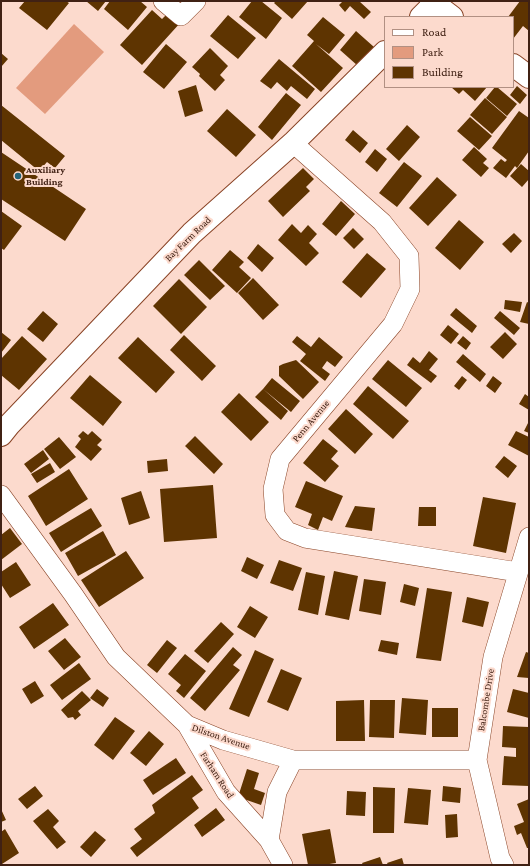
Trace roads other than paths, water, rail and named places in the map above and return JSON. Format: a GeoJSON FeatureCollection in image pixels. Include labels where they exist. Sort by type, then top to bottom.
{"type":"FeatureCollection","features":[{"type":"Feature","properties":{"kind":"street"},"geometry":{"type":"LineString","coordinates":[[163,1],[181,16],[196,1]]}},
{"type":"Feature","properties":{"kind":"street"},"geometry":{"type":"LineString","coordinates":[[429,7],[450,16]]}},
{"type":"Feature","properties":{"kind":"street","name":"Bay Farm Road"},"geometry":{"type":"LineString","coordinates":[[4,425],[192,233],[293,143],[384,53]]}},
{"type":"Feature","properties":{"kind":"street"},"geometry":{"type":"LineString","coordinates":[[514,65],[529,77]]}},
{"type":"Feature","properties":{"kind":"street","name":"Penn Avenue"},"geometry":{"type":"LineString","coordinates":[[293,143],[382,222],[409,256],[410,289],[393,324],[280,459],[273,489],[275,515],[287,532],[305,538],[518,572]]}},
{"type":"Feature","properties":{"kind":"street","name":"Dilston Avenue"},"geometry":{"type":"LineString","coordinates":[[1,495],[73,594],[116,657],[187,725],[223,740],[293,760],[477,760]]}},
{"type":"Feature","properties":{"kind":"street","name":"Balcombe Drive"},"geometry":{"type":"LineString","coordinates":[[504,865],[500,858],[477,760],[493,657],[529,537]]}},
{"type":"Feature","properties":{"kind":"street","name":"Farham Road"},"geometry":{"type":"LineString","coordinates":[[187,725],[226,792],[269,840],[283,865]]}},
{"type":"Feature","properties":{"kind":"street"},"geometry":{"type":"LineString","coordinates":[[269,840],[278,792],[293,760]]}},
{"type":"Feature","properties":{"kind":"place","name":"Auxiliary Building"},"geometry":{"type":"Point","coordinates":[18,176]}}]}
